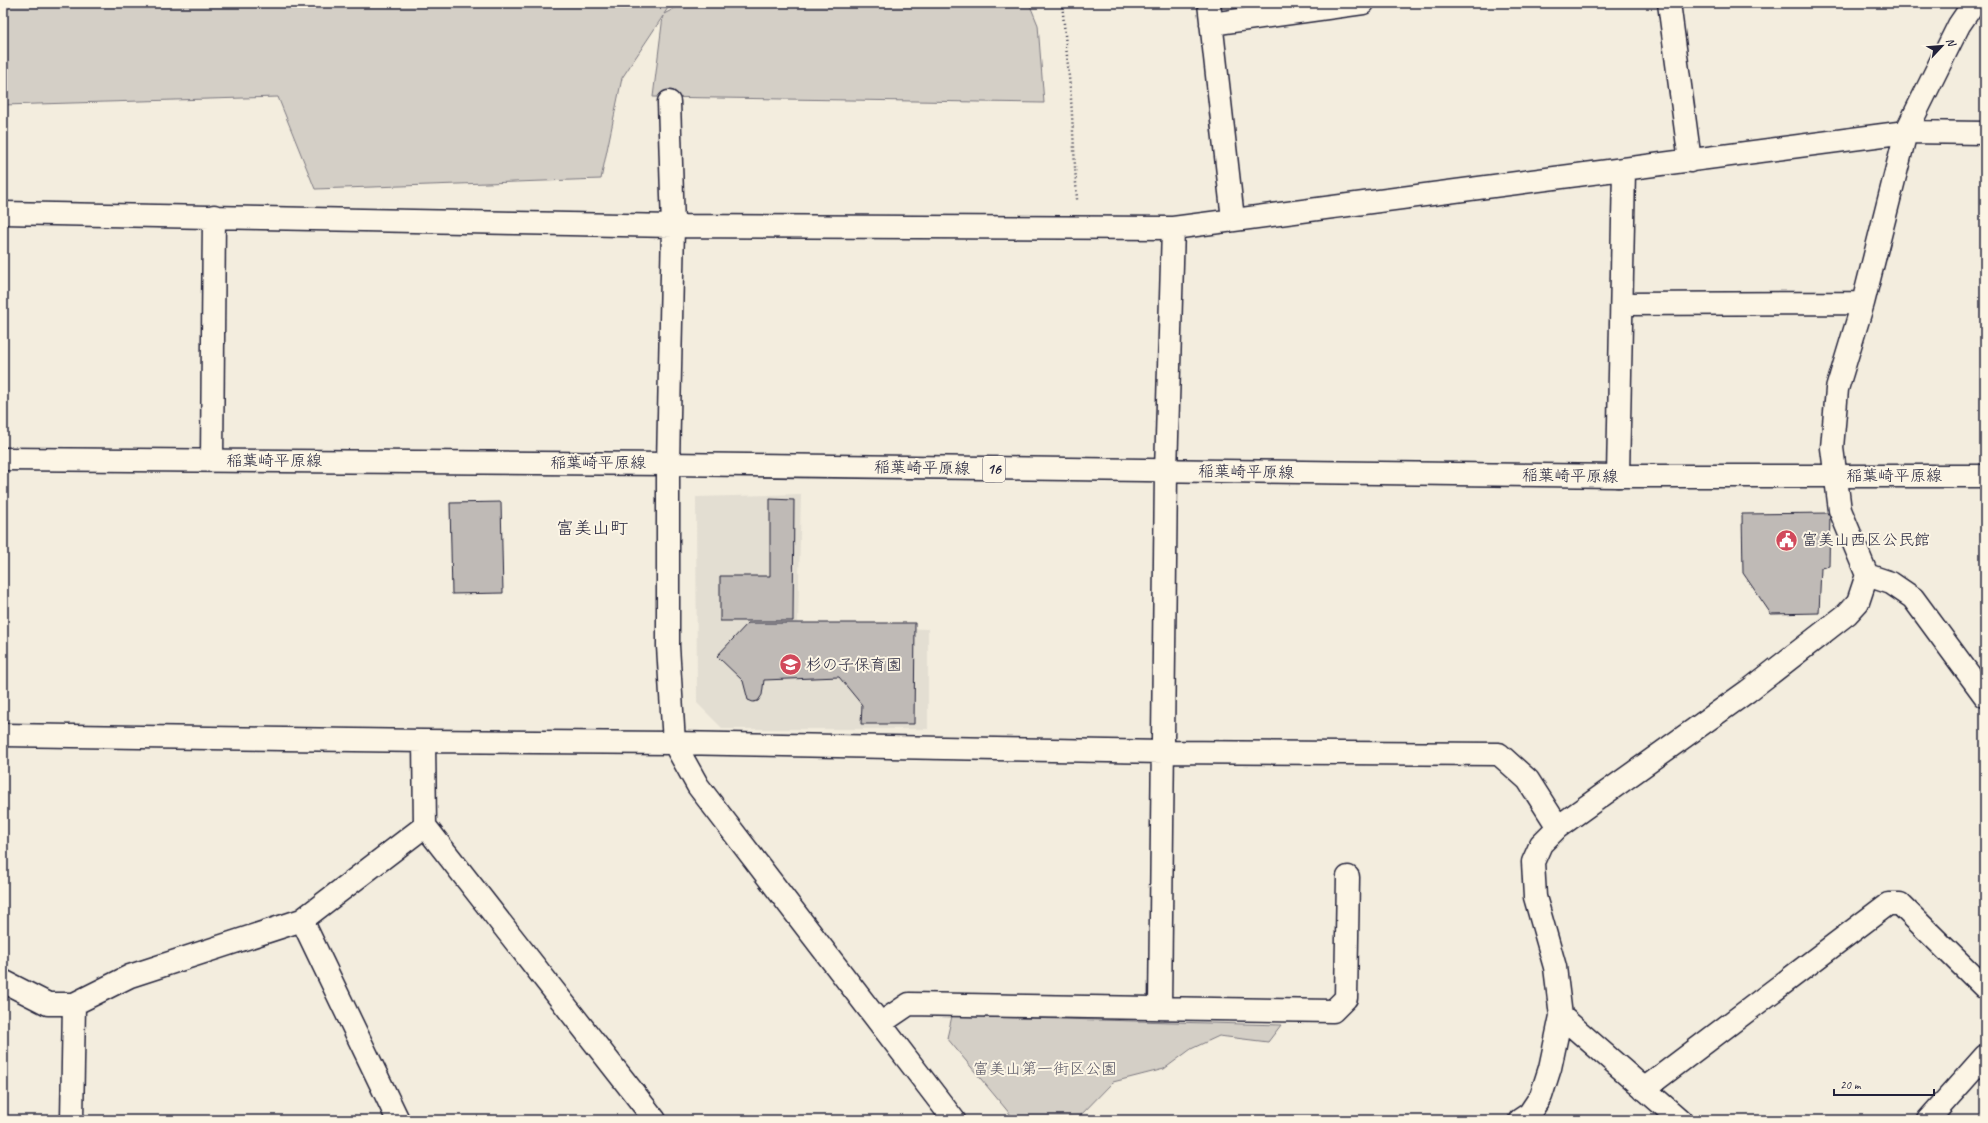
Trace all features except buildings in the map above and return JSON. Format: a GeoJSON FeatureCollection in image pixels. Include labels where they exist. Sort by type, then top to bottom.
{"type":"FeatureCollection","features":[{"type":"Feature","properties":{"kind":"street"},"geometry":{"type":"LineString","coordinates":[[1209,3],[1234,219]]}},
{"type":"Feature","properties":{"kind":"street"},"geometry":{"type":"LineString","coordinates":[[1211,24],[1363,3]]}},
{"type":"Feature","properties":{"kind":"street"},"geometry":{"type":"LineString","coordinates":[[1669,3],[1690,161]]}},
{"type":"Feature","properties":{"kind":"street"},"geometry":{"type":"LineString","coordinates":[[1520,1120],[1529,1114],[1541,1096],[1550,1068],[1561,1016],[1555,966],[1535,897],[1533,862],[1541,844],[1558,827],[1748,691],[1846,614],[1858,602],[1867,575],[1840,510],[1837,477],[1832,448],[1837,389],[1863,303],[1906,132],[1959,24],[1974,3]]}},
{"type":"Feature","properties":{"kind":"street"},"geometry":{"type":"LineString","coordinates":[[669,102],[672,226],[668,464],[668,646],[674,743],[698,786],[954,1120]]}},
{"type":"Feature","properties":{"kind":"street"},"geometry":{"type":"LineString","coordinates":[[3,213],[672,226],[1173,228],[1906,132],[1985,133]]}},
{"type":"Feature","properties":{"kind":"street"},"geometry":{"type":"LineString","coordinates":[[1618,476],[1624,170]]}},
{"type":"Feature","properties":{"kind":"street"},"geometry":{"type":"LineString","coordinates":[[212,460],[214,216]]}},
{"type":"Feature","properties":{"kind":"street"},"geometry":{"type":"LineString","coordinates":[[1160,1007],[1166,472],[1173,228]]}},
{"type":"Feature","properties":{"kind":"street"},"geometry":{"type":"LineString","coordinates":[[1622,304],[1863,303]]}},
{"type":"Feature","properties":{"kind":"street","name":"稲葉崎平原線"},"geometry":{"type":"LineString","coordinates":[[3,459],[668,464],[1166,472],[1618,476],[1985,476]]}},
{"type":"Feature","properties":{"kind":"street"},"geometry":{"type":"LineString","coordinates":[[1867,575],[1891,582],[1913,598],[1985,696]]}},
{"type":"Feature","properties":{"kind":"street"},"geometry":{"type":"LineString","coordinates":[[3,735],[674,743],[1163,752],[1499,754],[1528,780],[1558,827]]}},
{"type":"Feature","properties":{"kind":"street"},"geometry":{"type":"LineString","coordinates":[[424,741],[425,826],[654,1120]]}},
{"type":"Feature","properties":{"kind":"street"},"geometry":{"type":"LineString","coordinates":[[3,980],[48,1004],[74,1004],[130,976],[302,920],[425,826]]}},
{"type":"Feature","properties":{"kind":"street"},"geometry":{"type":"LineString","coordinates":[[881,1023],[910,1004],[1333,1011],[1346,998],[1348,877]]}},
{"type":"Feature","properties":{"kind":"street"},"geometry":{"type":"LineString","coordinates":[[1644,1089],[1888,904],[1900,904],[1985,988]]}},
{"type":"Feature","properties":{"kind":"street"},"geometry":{"type":"LineString","coordinates":[[302,920],[398,1120]]}},
{"type":"Feature","properties":{"kind":"street"},"geometry":{"type":"LineString","coordinates":[[72,1120],[74,1004]]}},
{"type":"Feature","properties":{"kind":"street"},"geometry":{"type":"LineString","coordinates":[[1561,1016],[1680,1120]]}},
{"type":"Feature","properties":{"kind":"street"},"geometry":{"type":"LineString","coordinates":[[1928,1120],[1985,1056]]}},
{"type":"Feature","properties":{"kind":"path"},"geometry":{"type":"LineString","coordinates":[[1062,3],[1071,98],[1079,227]]}},
{"type":"Feature","properties":{"kind":"shaded area"},"geometry":{"type":"Polygon","coordinates":[[[801,494],[798,625],[928,629],[928,729],[723,729],[697,703],[696,497],[801,494]]]}},
{"type":"Feature","properties":{"kind":"green space"},"geometry":{"type":"Polygon","coordinates":[[[3,3],[671,3],[664,14],[685,3],[1029,3],[1038,25],[1044,103],[653,97],[663,16],[622,78],[601,179],[315,189],[278,97],[3,105],[3,3]]]}},
{"type":"Feature","properties":{"kind":"green space","name":"富美山第一街区公園"},"geometry":{"type":"Polygon","coordinates":[[[952,1016],[1281,1025],[1268,1042],[1219,1036],[1191,1049],[1164,1069],[1113,1082],[1076,1120],[1015,1120],[947,1038],[952,1016]]]}},
{"type":"Feature","properties":{"kind":"place","name":"富美山西区公民館"},"geometry":{"type":"Point","coordinates":[1786,540]}},
{"type":"Feature","properties":{"kind":"place","name":"杉の子保育園"},"geometry":{"type":"Point","coordinates":[790,665]}},
{"type":"Feature","properties":{"kind":"district","name":"富美山町"},"geometry":{"type":"Point","coordinates":[592,528]}}]}
